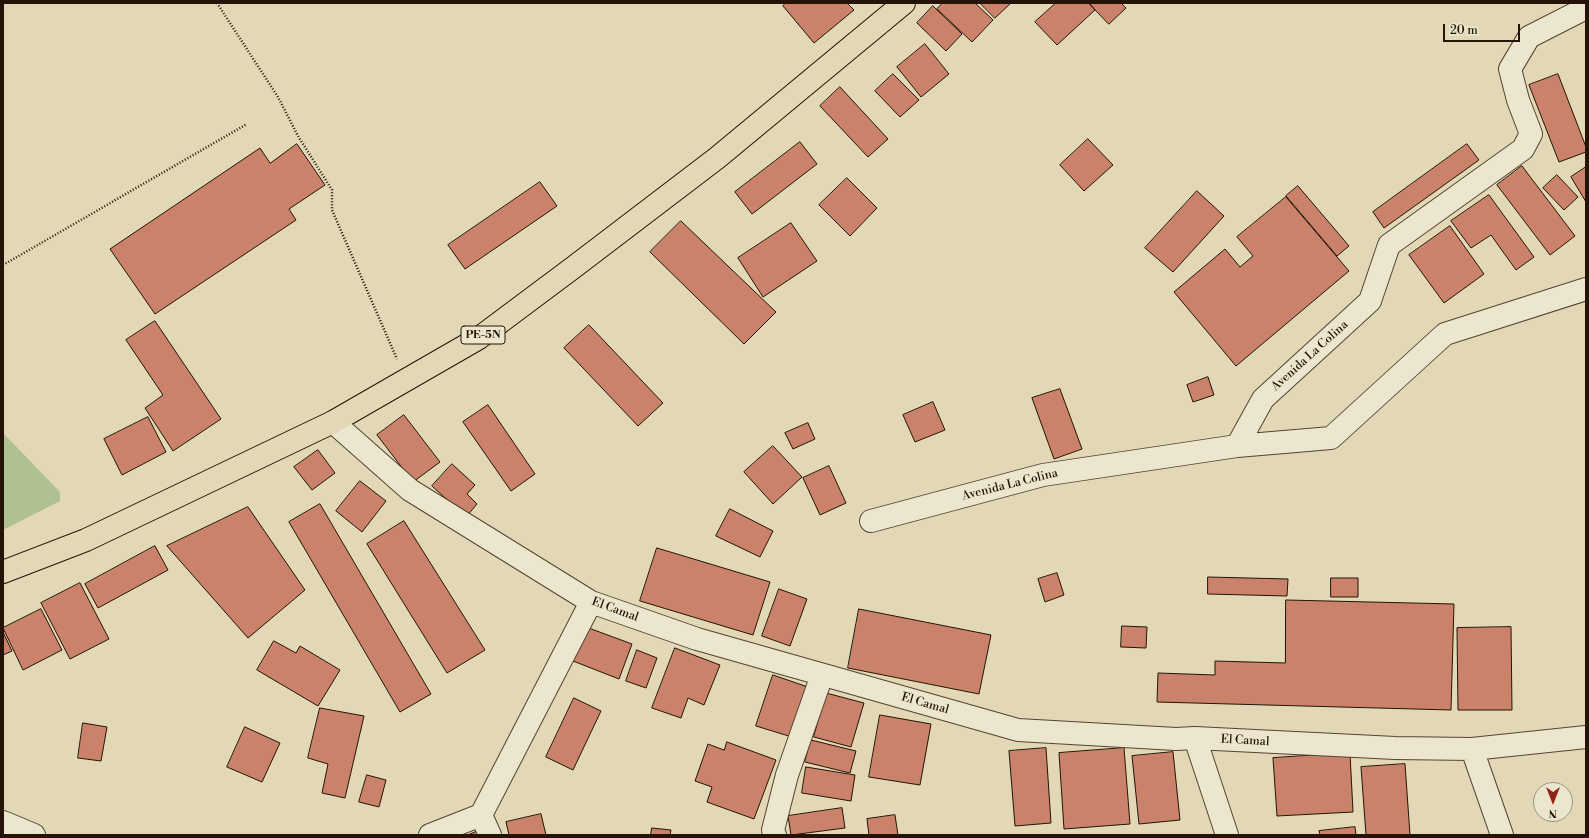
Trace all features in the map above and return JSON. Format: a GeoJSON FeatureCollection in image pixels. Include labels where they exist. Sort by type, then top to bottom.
{"type":"FeatureCollection","features":[{"type":"Feature","properties":{"kind":"highway","name":"PE-5N"},"geometry":{"type":"LineString","coordinates":[[3,572],[86,540],[333,422],[479,338],[717,158],[904,3]]}},
{"type":"Feature","properties":{"kind":"street","name":"Avenida La Colina"},"geometry":{"type":"LineString","coordinates":[[871,521],[1043,475],[1237,446],[1263,399],[1370,301],[1389,245],[1523,149],[1532,134],[1518,100],[1510,69],[1529,38],[1586,8]]}},
{"type":"Feature","properties":{"kind":"street"},"geometry":{"type":"LineString","coordinates":[[1237,446],[1331,438],[1444,334],[1586,289]]}},
{"type":"Feature","properties":{"kind":"street","name":"El Camal"},"geometry":{"type":"LineString","coordinates":[[333,422],[410,490],[591,602],[697,639],[1018,730],[1133,737],[1195,738],[1395,748],[1472,749],[1586,737]]}},
{"type":"Feature","properties":{"kind":"street"},"geometry":{"type":"LineString","coordinates":[[430,835],[481,816],[591,602]]}},
{"type":"Feature","properties":{"kind":"street"},"geometry":{"type":"LineString","coordinates":[[775,835],[773,830],[787,776],[822,675]]}},
{"type":"Feature","properties":{"kind":"street"},"geometry":{"type":"LineString","coordinates":[[1195,738],[1227,835]]}},
{"type":"Feature","properties":{"kind":"street"},"geometry":{"type":"LineString","coordinates":[[1472,749],[1502,835]]}},
{"type":"Feature","properties":{"kind":"street"},"geometry":{"type":"LineString","coordinates":[[481,816],[490,835]]}},
{"type":"Feature","properties":{"kind":"street"},"geometry":{"type":"LineString","coordinates":[[3,822],[34,835]]}},
{"type":"Feature","properties":{"kind":"path"},"geometry":{"type":"LineString","coordinates":[[217,3],[278,97],[298,136],[332,190],[332,210],[407,379]]}},
{"type":"Feature","properties":{"kind":"path"},"geometry":{"type":"LineString","coordinates":[[3,266],[247,124]]}},
{"type":"Feature","properties":{"kind":"green space"},"geometry":{"type":"Polygon","coordinates":[[[3,433],[60,492],[60,501],[3,530],[3,433]]]}},
{"type":"Feature","properties":{"kind":"building"},"geometry":{"type":"Polygon","coordinates":[[[786,3],[847,3],[854,10],[814,43],[783,6],[786,3]]]}},
{"type":"Feature","properties":{"kind":"building"},"geometry":{"type":"Polygon","coordinates":[[[943,3],[975,3],[993,20],[972,42],[937,9],[943,3]]]}},
{"type":"Feature","properties":{"kind":"building"},"geometry":{"type":"Polygon","coordinates":[[[980,3],[1011,3],[995,18],[980,3]]]}},
{"type":"Feature","properties":{"kind":"building"},"geometry":{"type":"Polygon","coordinates":[[[1056,3],[1089,3],[1095,10],[1057,45],[1035,22],[1056,3]]]}},
{"type":"Feature","properties":{"kind":"building"},"geometry":{"type":"Polygon","coordinates":[[[1089,3],[1121,3],[1126,8],[1109,24],[1089,3]]]}},
{"type":"Feature","properties":{"kind":"building"},"geometry":{"type":"Polygon","coordinates":[[[933,6],[962,34],[946,51],[917,23],[933,6]]]}},
{"type":"Feature","properties":{"kind":"building"},"geometry":{"type":"Polygon","coordinates":[[[925,44],[949,74],[921,97],[897,67],[925,44]]]}},
{"type":"Feature","properties":{"kind":"building"},"geometry":{"type":"Polygon","coordinates":[[[893,74],[919,100],[900,117],[875,91],[893,74]]]}},
{"type":"Feature","properties":{"kind":"building"},"geometry":{"type":"Polygon","coordinates":[[[1558,74],[1586,147],[1586,152],[1559,162],[1529,85],[1558,74]]]}},
{"type":"Feature","properties":{"kind":"building"},"geometry":{"type":"Polygon","coordinates":[[[840,87],[888,139],[868,157],[820,106],[840,87]]]}},
{"type":"Feature","properties":{"kind":"building"},"geometry":{"type":"Polygon","coordinates":[[[1088,139],[1113,165],[1084,191],[1060,165],[1088,139]]]}},
{"type":"Feature","properties":{"kind":"building"},"geometry":{"type":"Polygon","coordinates":[[[800,142],[817,164],[752,214],[735,192],[800,142]]]}},
{"type":"Feature","properties":{"kind":"building"},"geometry":{"type":"Polygon","coordinates":[[[297,144],[325,185],[289,209],[296,220],[155,314],[110,249],[260,148],[270,163],[297,144]]]}},
{"type":"Feature","properties":{"kind":"building"},"geometry":{"type":"Polygon","coordinates":[[[1467,144],[1479,160],[1384,228],[1373,212],[1467,144]]]}},
{"type":"Feature","properties":{"kind":"building"},"geometry":{"type":"Polygon","coordinates":[[[1522,166],[1575,236],[1550,255],[1497,185],[1522,166]]]}},
{"type":"Feature","properties":{"kind":"building"},"geometry":{"type":"Polygon","coordinates":[[[1586,167],[1586,202],[1571,177],[1586,167]]]}},
{"type":"Feature","properties":{"kind":"building"},"geometry":{"type":"Polygon","coordinates":[[[1557,175],[1578,197],[1564,210],[1543,188],[1557,175]]]}},
{"type":"Feature","properties":{"kind":"building"},"geometry":{"type":"Polygon","coordinates":[[[847,178],[877,208],[850,236],[819,205],[847,178]]]}},
{"type":"Feature","properties":{"kind":"building"},"geometry":{"type":"Polygon","coordinates":[[[540,182],[557,206],[465,269],[448,245],[540,182]]]}},
{"type":"Feature","properties":{"kind":"building"},"geometry":{"type":"Polygon","coordinates":[[[1298,186],[1349,246],[1337,256],[1286,196],[1298,186]]]}},
{"type":"Feature","properties":{"kind":"building"},"geometry":{"type":"Polygon","coordinates":[[[1197,191],[1224,216],[1173,272],[1145,248],[1197,191]]]}},
{"type":"Feature","properties":{"kind":"building"},"geometry":{"type":"Polygon","coordinates":[[[1489,195],[1534,257],[1516,270],[1491,235],[1471,248],[1451,221],[1489,195]]]}},
{"type":"Feature","properties":{"kind":"building"},"geometry":{"type":"Polygon","coordinates":[[[1286,197],[1349,271],[1236,366],[1174,292],[1225,249],[1240,267],[1253,256],[1237,237],[1286,197]]]}},
{"type":"Feature","properties":{"kind":"building"},"geometry":{"type":"Polygon","coordinates":[[[681,221],[776,312],[744,344],[650,252],[681,221]]]}},
{"type":"Feature","properties":{"kind":"building"},"geometry":{"type":"Polygon","coordinates":[[[791,223],[817,261],[763,297],[738,258],[791,223]]]}},
{"type":"Feature","properties":{"kind":"building"},"geometry":{"type":"Polygon","coordinates":[[[1450,226],[1484,274],[1444,303],[1409,255],[1450,226]]]}},
{"type":"Feature","properties":{"kind":"building"},"geometry":{"type":"Polygon","coordinates":[[[155,321],[221,419],[173,451],[145,408],[163,395],[126,340],[155,321]]]}},
{"type":"Feature","properties":{"kind":"building"},"geometry":{"type":"Polygon","coordinates":[[[589,325],[663,403],[638,426],[564,348],[589,325]]]}},
{"type":"Feature","properties":{"kind":"building"},"geometry":{"type":"Polygon","coordinates":[[[1208,377],[1214,395],[1193,402],[1187,385],[1208,377]]]}},
{"type":"Feature","properties":{"kind":"building"},"geometry":{"type":"Polygon","coordinates":[[[1060,389],[1082,449],[1054,459],[1032,398],[1060,389]]]}},
{"type":"Feature","properties":{"kind":"building"},"geometry":{"type":"Polygon","coordinates":[[[933,402],[945,430],[915,442],[903,415],[933,402]]]}},
{"type":"Feature","properties":{"kind":"building"},"geometry":{"type":"Polygon","coordinates":[[[488,405],[535,474],[511,491],[463,422],[488,405]]]}},
{"type":"Feature","properties":{"kind":"building"},"geometry":{"type":"Polygon","coordinates":[[[404,415],[440,462],[413,482],[377,435],[404,415]]]}},
{"type":"Feature","properties":{"kind":"building"},"geometry":{"type":"Polygon","coordinates":[[[148,417],[166,452],[122,475],[104,439],[148,417]]]}},
{"type":"Feature","properties":{"kind":"building"},"geometry":{"type":"Polygon","coordinates":[[[808,423],[815,439],[793,449],[785,433],[808,423]]]}},
{"type":"Feature","properties":{"kind":"building"},"geometry":{"type":"Polygon","coordinates":[[[773,446],[802,477],[773,504],[744,472],[773,446]]]}},
{"type":"Feature","properties":{"kind":"building"},"geometry":{"type":"Polygon","coordinates":[[[318,450],[335,473],[312,490],[294,467],[318,450]]]}},
{"type":"Feature","properties":{"kind":"building"},"geometry":{"type":"Polygon","coordinates":[[[452,464],[475,485],[467,494],[477,504],[466,517],[432,486],[452,464]]]}},
{"type":"Feature","properties":{"kind":"building"},"geometry":{"type":"Polygon","coordinates":[[[829,466],[846,503],[820,515],[803,478],[829,466]]]}},
{"type":"Feature","properties":{"kind":"building"},"geometry":{"type":"Polygon","coordinates":[[[360,481],[386,501],[362,532],[336,511],[360,481]]]}},
{"type":"Feature","properties":{"kind":"building"},"geometry":{"type":"Polygon","coordinates":[[[320,504],[431,694],[400,712],[289,522],[320,504]]]}},
{"type":"Feature","properties":{"kind":"building"},"geometry":{"type":"Polygon","coordinates":[[[248,507],[305,590],[248,638],[167,546],[248,507]]]}},
{"type":"Feature","properties":{"kind":"building"},"geometry":{"type":"Polygon","coordinates":[[[730,509],[773,531],[760,557],[716,536],[730,509]]]}},
{"type":"Feature","properties":{"kind":"building"},"geometry":{"type":"Polygon","coordinates":[[[404,521],[485,650],[447,673],[367,544],[404,521]]]}},
{"type":"Feature","properties":{"kind":"building"},"geometry":{"type":"Polygon","coordinates":[[[155,546],[168,570],[98,608],[85,584],[155,546]]]}},
{"type":"Feature","properties":{"kind":"building"},"geometry":{"type":"Polygon","coordinates":[[[657,548],[770,582],[753,635],[640,601],[657,548]]]}},
{"type":"Feature","properties":{"kind":"building"},"geometry":{"type":"Polygon","coordinates":[[[1057,573],[1064,595],[1045,602],[1038,579],[1057,573]]]}},
{"type":"Feature","properties":{"kind":"building"},"geometry":{"type":"Polygon","coordinates":[[[1208,577],[1288,579],[1287,596],[1208,594],[1208,577]]]}},
{"type":"Feature","properties":{"kind":"building"},"geometry":{"type":"Polygon","coordinates":[[[1331,578],[1358,578],[1358,597],[1331,597],[1331,578]]]}},
{"type":"Feature","properties":{"kind":"building"},"geometry":{"type":"Polygon","coordinates":[[[80,583],[109,639],[70,659],[41,603],[80,583]]]}},
{"type":"Feature","properties":{"kind":"building"},"geometry":{"type":"Polygon","coordinates":[[[779,589],[807,599],[790,646],[762,636],[779,589]]]}},
{"type":"Feature","properties":{"kind":"building"},"geometry":{"type":"Polygon","coordinates":[[[1286,600],[1454,604],[1451,710],[1157,702],[1158,673],[1215,675],[1215,661],[1285,663],[1286,600]]]}},
{"type":"Feature","properties":{"kind":"building"},"geometry":{"type":"Polygon","coordinates":[[[41,609],[62,650],[23,670],[3,628],[41,609]]]}},
{"type":"Feature","properties":{"kind":"building"},"geometry":{"type":"Polygon","coordinates":[[[859,609],[991,635],[979,694],[848,668],[859,609]]]}},
{"type":"Feature","properties":{"kind":"building"},"geometry":{"type":"Polygon","coordinates":[[[1122,626],[1147,627],[1146,648],[1121,647],[1122,626]]]}},
{"type":"Feature","properties":{"kind":"building"},"geometry":{"type":"Polygon","coordinates":[[[586,627],[632,644],[619,679],[573,661],[586,627]]]}},
{"type":"Feature","properties":{"kind":"building"},"geometry":{"type":"Polygon","coordinates":[[[1511,627],[1512,710],[1458,710],[1457,628],[1511,627]]]}},
{"type":"Feature","properties":{"kind":"building"},"geometry":{"type":"Polygon","coordinates":[[[3,632],[12,651],[3,655],[3,632]]]}},
{"type":"Feature","properties":{"kind":"building"},"geometry":{"type":"Polygon","coordinates":[[[274,641],[296,653],[300,646],[340,670],[318,706],[257,670],[274,641]]]}},
{"type":"Feature","properties":{"kind":"building"},"geometry":{"type":"Polygon","coordinates":[[[675,648],[720,665],[704,705],[688,698],[681,718],[652,708],[675,648]]]}},
{"type":"Feature","properties":{"kind":"building"},"geometry":{"type":"Polygon","coordinates":[[[637,650],[657,658],[646,688],[626,681],[637,650]]]}},
{"type":"Feature","properties":{"kind":"building"},"geometry":{"type":"Polygon","coordinates":[[[773,675],[808,687],[792,737],[756,726],[773,675]]]}},
{"type":"Feature","properties":{"kind":"building"},"geometry":{"type":"Polygon","coordinates":[[[826,693],[864,703],[851,747],[814,737],[826,693]]]}},
{"type":"Feature","properties":{"kind":"building"},"geometry":{"type":"Polygon","coordinates":[[[574,698],[601,711],[573,770],[546,757],[574,698]]]}},
{"type":"Feature","properties":{"kind":"building"},"geometry":{"type":"Polygon","coordinates":[[[320,708],[364,716],[345,798],[322,793],[328,764],[308,758],[320,708]]]}},
{"type":"Feature","properties":{"kind":"building"},"geometry":{"type":"Polygon","coordinates":[[[880,715],[931,724],[920,785],[869,777],[880,715]]]}},
{"type":"Feature","properties":{"kind":"building"},"geometry":{"type":"Polygon","coordinates":[[[83,723],[107,727],[101,761],[78,758],[83,723]]]}},
{"type":"Feature","properties":{"kind":"building"},"geometry":{"type":"Polygon","coordinates":[[[245,727],[280,743],[262,782],[227,767],[245,727]]]}},
{"type":"Feature","properties":{"kind":"building"},"geometry":{"type":"Polygon","coordinates":[[[811,740],[856,751],[850,773],[805,762],[811,740]]]}},
{"type":"Feature","properties":{"kind":"building"},"geometry":{"type":"Polygon","coordinates":[[[727,742],[776,760],[754,819],[707,802],[712,787],[695,781],[708,744],[724,750],[727,742]]]}},
{"type":"Feature","properties":{"kind":"building"},"geometry":{"type":"Polygon","coordinates":[[[1046,748],[1051,823],[1015,826],[1009,751],[1046,748]]]}},
{"type":"Feature","properties":{"kind":"building"},"geometry":{"type":"Polygon","coordinates":[[[1124,748],[1130,824],[1064,829],[1059,753],[1124,748]]]}},
{"type":"Feature","properties":{"kind":"building"},"geometry":{"type":"Polygon","coordinates":[[[1173,752],[1180,820],[1139,824],[1132,756],[1173,752]]]}},
{"type":"Feature","properties":{"kind":"building"},"geometry":{"type":"Polygon","coordinates":[[[1350,753],[1353,812],[1277,816],[1273,758],[1350,753]]]}},
{"type":"Feature","properties":{"kind":"building"},"geometry":{"type":"Polygon","coordinates":[[[1405,764],[1410,835],[1366,835],[1361,767],[1405,764]]]}},
{"type":"Feature","properties":{"kind":"building"},"geometry":{"type":"Polygon","coordinates":[[[806,767],[855,775],[851,801],[802,793],[806,767]]]}},
{"type":"Feature","properties":{"kind":"building"},"geometry":{"type":"Polygon","coordinates":[[[367,775],[386,780],[379,807],[359,802],[367,775]]]}},
{"type":"Feature","properties":{"kind":"building"},"geometry":{"type":"Polygon","coordinates":[[[842,808],[845,828],[791,835],[788,816],[842,808]]]}},
{"type":"Feature","properties":{"kind":"building"},"geometry":{"type":"Polygon","coordinates":[[[541,814],[546,835],[509,835],[506,822],[541,814]]]}},
{"type":"Feature","properties":{"kind":"building"},"geometry":{"type":"Polygon","coordinates":[[[895,815],[898,835],[869,835],[867,819],[895,815]]]}},
{"type":"Feature","properties":{"kind":"building"},"geometry":{"type":"Polygon","coordinates":[[[1355,827],[1356,835],[1320,835],[1319,831],[1355,827]]]}},
{"type":"Feature","properties":{"kind":"building"},"geometry":{"type":"Polygon","coordinates":[[[652,828],[671,830],[670,835],[651,835],[652,828]]]}},
{"type":"Feature","properties":{"kind":"building"},"geometry":{"type":"Polygon","coordinates":[[[478,831],[479,835],[468,835],[478,831]]]}}]}
